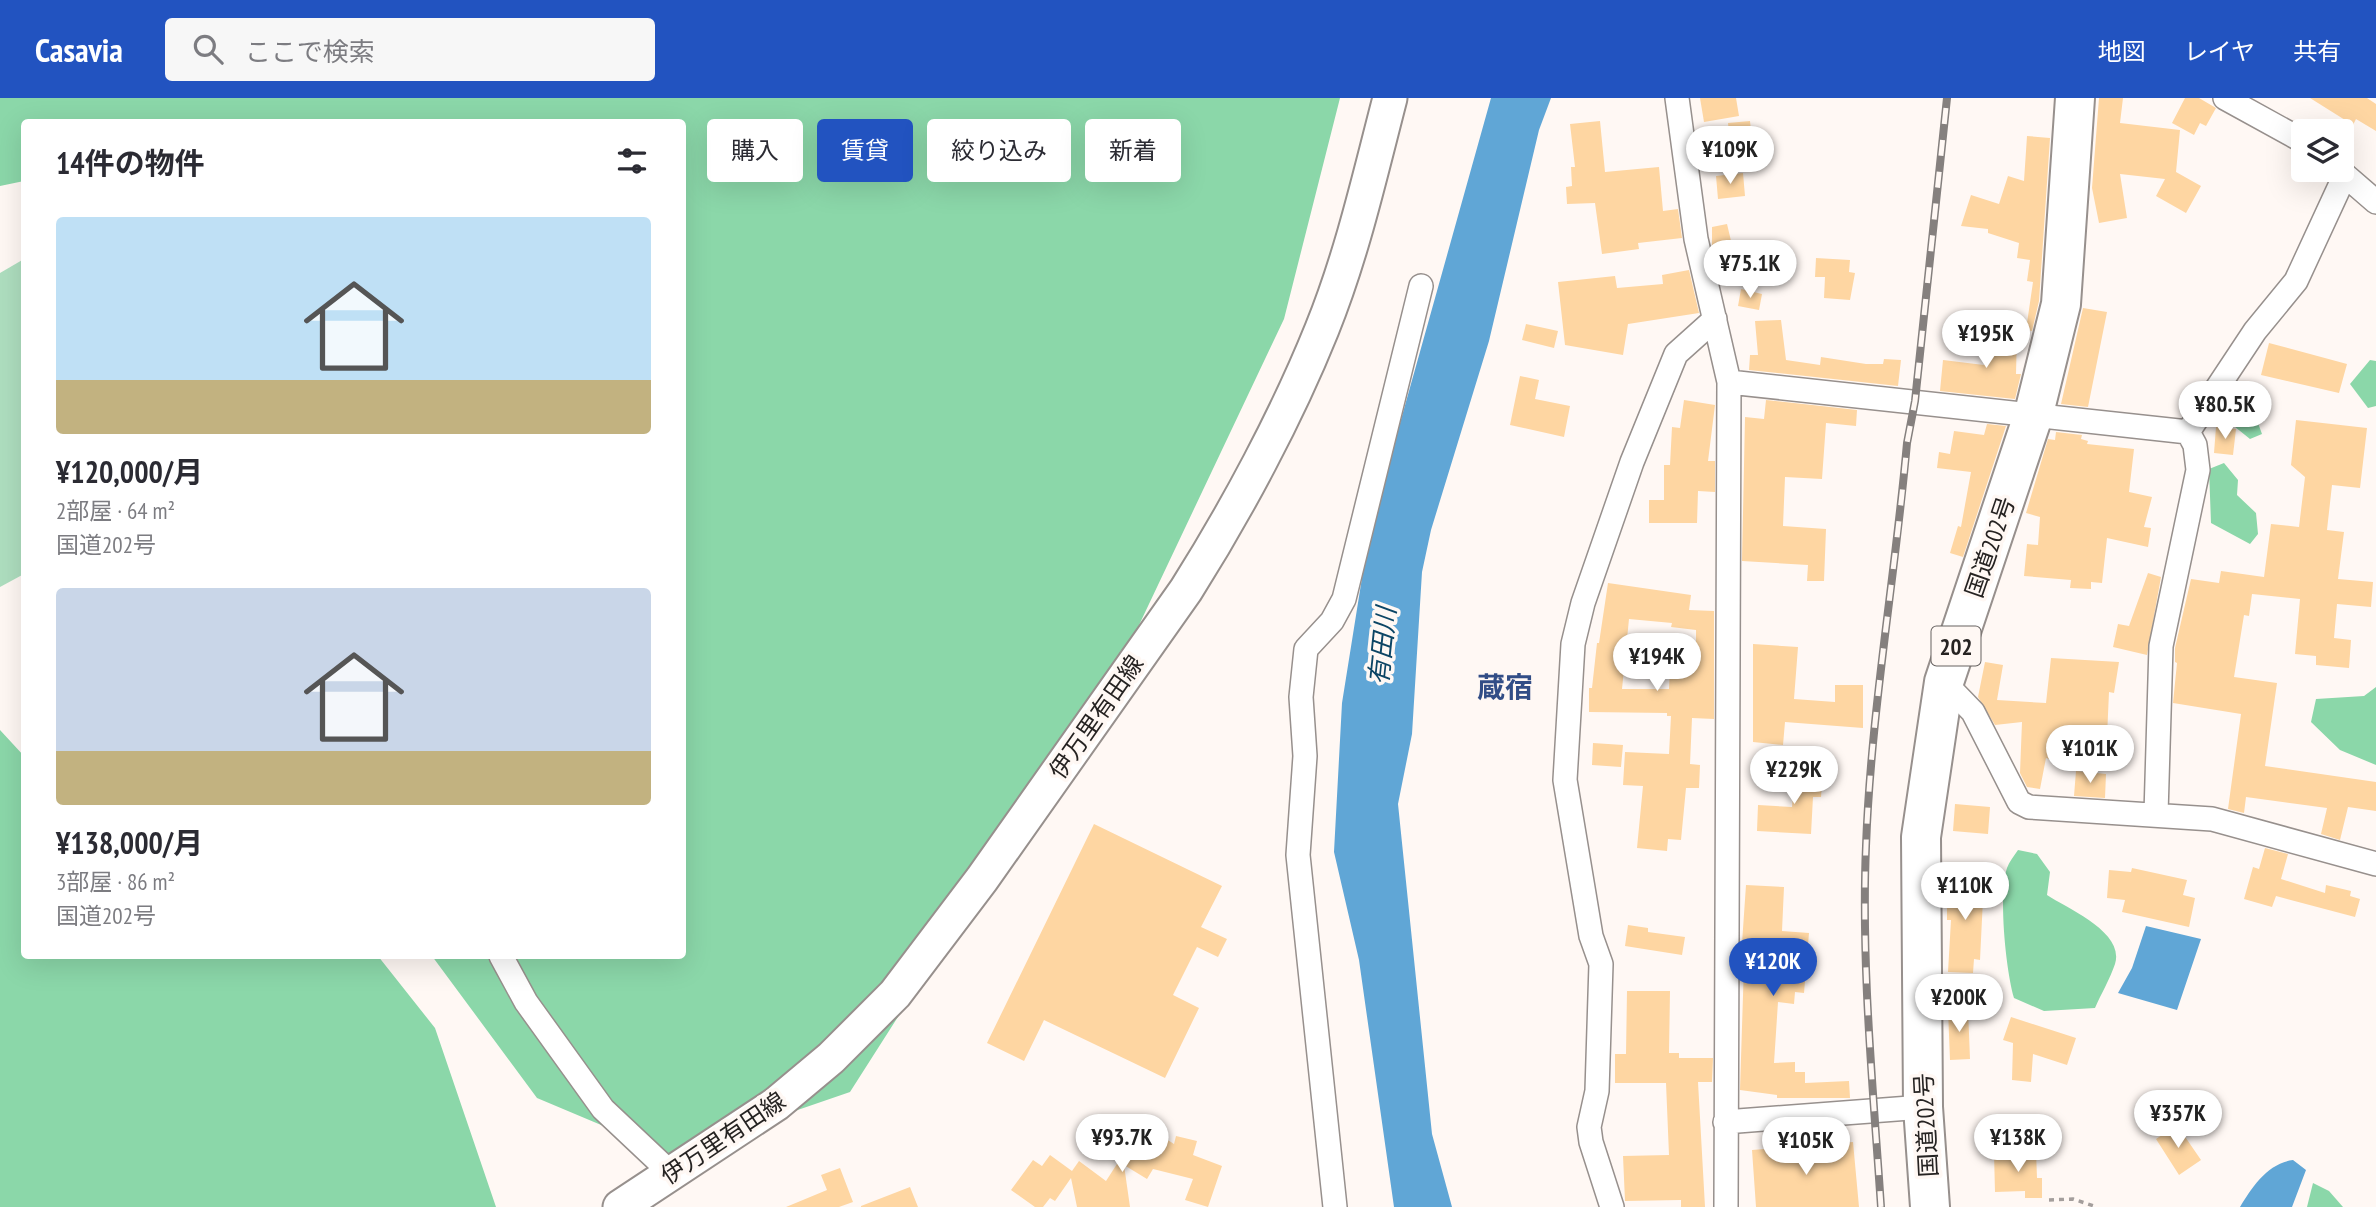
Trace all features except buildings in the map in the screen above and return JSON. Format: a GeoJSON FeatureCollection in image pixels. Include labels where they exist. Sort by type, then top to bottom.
{"type":"FeatureCollection","features":[{"type":"Feature","properties":{"kind":"highway","name":"国道202号"},"geometry":{"type":"LineString","coordinates":[[1930,1207],[1923,1107],[1922,837],[1944,682],[2034,413],[2061,304],[2075,98]]}},
{"type":"Feature","properties":{"kind":"main road","name":"伊万里有田線"},"geometry":{"type":"LineString","coordinates":[[620,1207],[776,1104],[831,1058],[895,994],[982,879],[1186,590],[1217,541],[1322,329],[1360,215],[1390,98]]}},
{"type":"Feature","properties":{"kind":"street"},"geometry":{"type":"LineString","coordinates":[[1677,98],[1696,239],[1729,382],[1726,1207]]}},
{"type":"Feature","properties":{"kind":"street"},"geometry":{"type":"LineString","coordinates":[[2225,98],[2291,134]]}},
{"type":"Feature","properties":{"kind":"street"},"geometry":{"type":"LineString","coordinates":[[2188,432],[2255,331],[2296,281],[2338,182]]}},
{"type":"Feature","properties":{"kind":"street"},"geometry":{"type":"LineString","coordinates":[[2353,182],[2376,202]]}},
{"type":"Feature","properties":{"kind":"street"},"geometry":{"type":"LineString","coordinates":[[1335,1207],[1298,855],[1304,756],[1301,697],[1306,649],[1332,621],[1344,599],[1421,286]]}},
{"type":"Feature","properties":{"kind":"street"},"geometry":{"type":"LineString","coordinates":[[1612,1207],[1591,1142],[1589,1127],[1597,1091],[1601,964],[1591,936],[1565,780],[1573,644],[1583,603],[1632,462],[1676,354],[1715,319]]}},
{"type":"Feature","properties":{"kind":"street"},"geometry":{"type":"LineString","coordinates":[[1729,382],[2034,413],[2188,432]]}},
{"type":"Feature","properties":{"kind":"street"},"geometry":{"type":"LineString","coordinates":[[2156,814],[2161,646],[2198,470],[2195,445],[2188,432]]}},
{"type":"Feature","properties":{"kind":"street"},"geometry":{"type":"LineString","coordinates":[[1944,682],[1973,712],[2019,802],[2029,807],[2212,820],[2376,864]]}},
{"type":"Feature","properties":{"kind":"street"},"geometry":{"type":"LineString","coordinates":[[503,959],[539,1023],[603,1109],[672,1174]]}},
{"type":"Feature","properties":{"kind":"street"},"geometry":{"type":"LineString","coordinates":[[1725,1122],[1923,1107]]}},
{"type":"Feature","properties":{"kind":"path"},"geometry":{"type":"LineString","coordinates":[[2049,1200],[2073,1199],[2097,1207]]}},
{"type":"Feature","properties":{"kind":"green space"},"geometry":{"type":"Polygon","coordinates":[[[0,98],[1340,98],[1284,319],[1113,680],[850,1092],[670,1154],[537,1098],[434,959],[686,959],[686,119],[21,119],[21,182],[0,186],[0,98]]]}},
{"type":"Feature","properties":{"kind":"green space"},"geometry":{"type":"Polygon","coordinates":[[[21,261],[21,576],[0,587],[0,273],[21,261]]]}},
{"type":"Feature","properties":{"kind":"green space"},"geometry":{"type":"Polygon","coordinates":[[[2370,360],[2376,361],[2376,406],[2368,408],[2350,384],[2370,360]]]}},
{"type":"Feature","properties":{"kind":"green space"},"geometry":{"type":"Polygon","coordinates":[[[2227,399],[2244,401],[2255,415],[2262,434],[2250,439],[2219,414],[2219,405],[2227,399]]]}},
{"type":"Feature","properties":{"kind":"green space"},"geometry":{"type":"Polygon","coordinates":[[[2224,463],[2238,480],[2237,495],[2256,513],[2258,534],[2250,544],[2211,523],[2209,469],[2224,463]]]}},
{"type":"Feature","properties":{"kind":"green space"},"geometry":{"type":"Polygon","coordinates":[[[2376,687],[2376,765],[2340,750],[2311,722],[2316,699],[2364,696],[2376,687]]]}},
{"type":"Feature","properties":{"kind":"green space"},"geometry":{"type":"Polygon","coordinates":[[[0,730],[21,753],[21,959],[380,959],[435,1028],[496,1207],[0,1207],[0,730]]]}},
{"type":"Feature","properties":{"kind":"green space"},"geometry":{"type":"Polygon","coordinates":[[[2018,850],[2037,854],[2050,872],[2047,895],[2093,923],[2112,942],[2116,952],[2115,964],[2095,1008],[2044,1011],[2014,998],[2006,952],[2003,895],[2007,868],[2018,850]]]}},
{"type":"Feature","properties":{"kind":"green space"},"geometry":{"type":"Polygon","coordinates":[[[2313,1183],[2329,1191],[2343,1207],[2307,1207],[2313,1183]]]}},
{"type":"Feature","properties":{"kind":"water","name":"有田川"},"geometry":{"type":"Polygon","coordinates":[[[1491,98],[1551,98],[1539,130],[1489,341],[1431,530],[1422,572],[1412,734],[1398,804],[1432,1134],[1452,1207],[1394,1207],[1359,960],[1334,852],[1342,703],[1369,534],[1491,98]]]}},
{"type":"Feature","properties":{"kind":"water"},"geometry":{"type":"Polygon","coordinates":[[[2146,926],[2201,939],[2177,1010],[2118,993],[2132,968],[2146,926]]]}},
{"type":"Feature","properties":{"kind":"water"},"geometry":{"type":"Polygon","coordinates":[[[2293,1160],[2306,1170],[2292,1207],[2240,1207],[2255,1184],[2268,1171],[2293,1160]]]}},
{"type":"Feature","properties":{"kind":"railway"},"geometry":{"type":"LineString","coordinates":[[1881,1207],[1866,981],[1865,891],[1869,795],[1878,695],[1907,443],[1915,401],[1947,98]]}},
{"type":"Feature","properties":{"kind":"district","name":"蔵宿"},"geometry":{"type":"Point","coordinates":[1505,686]}}]}
